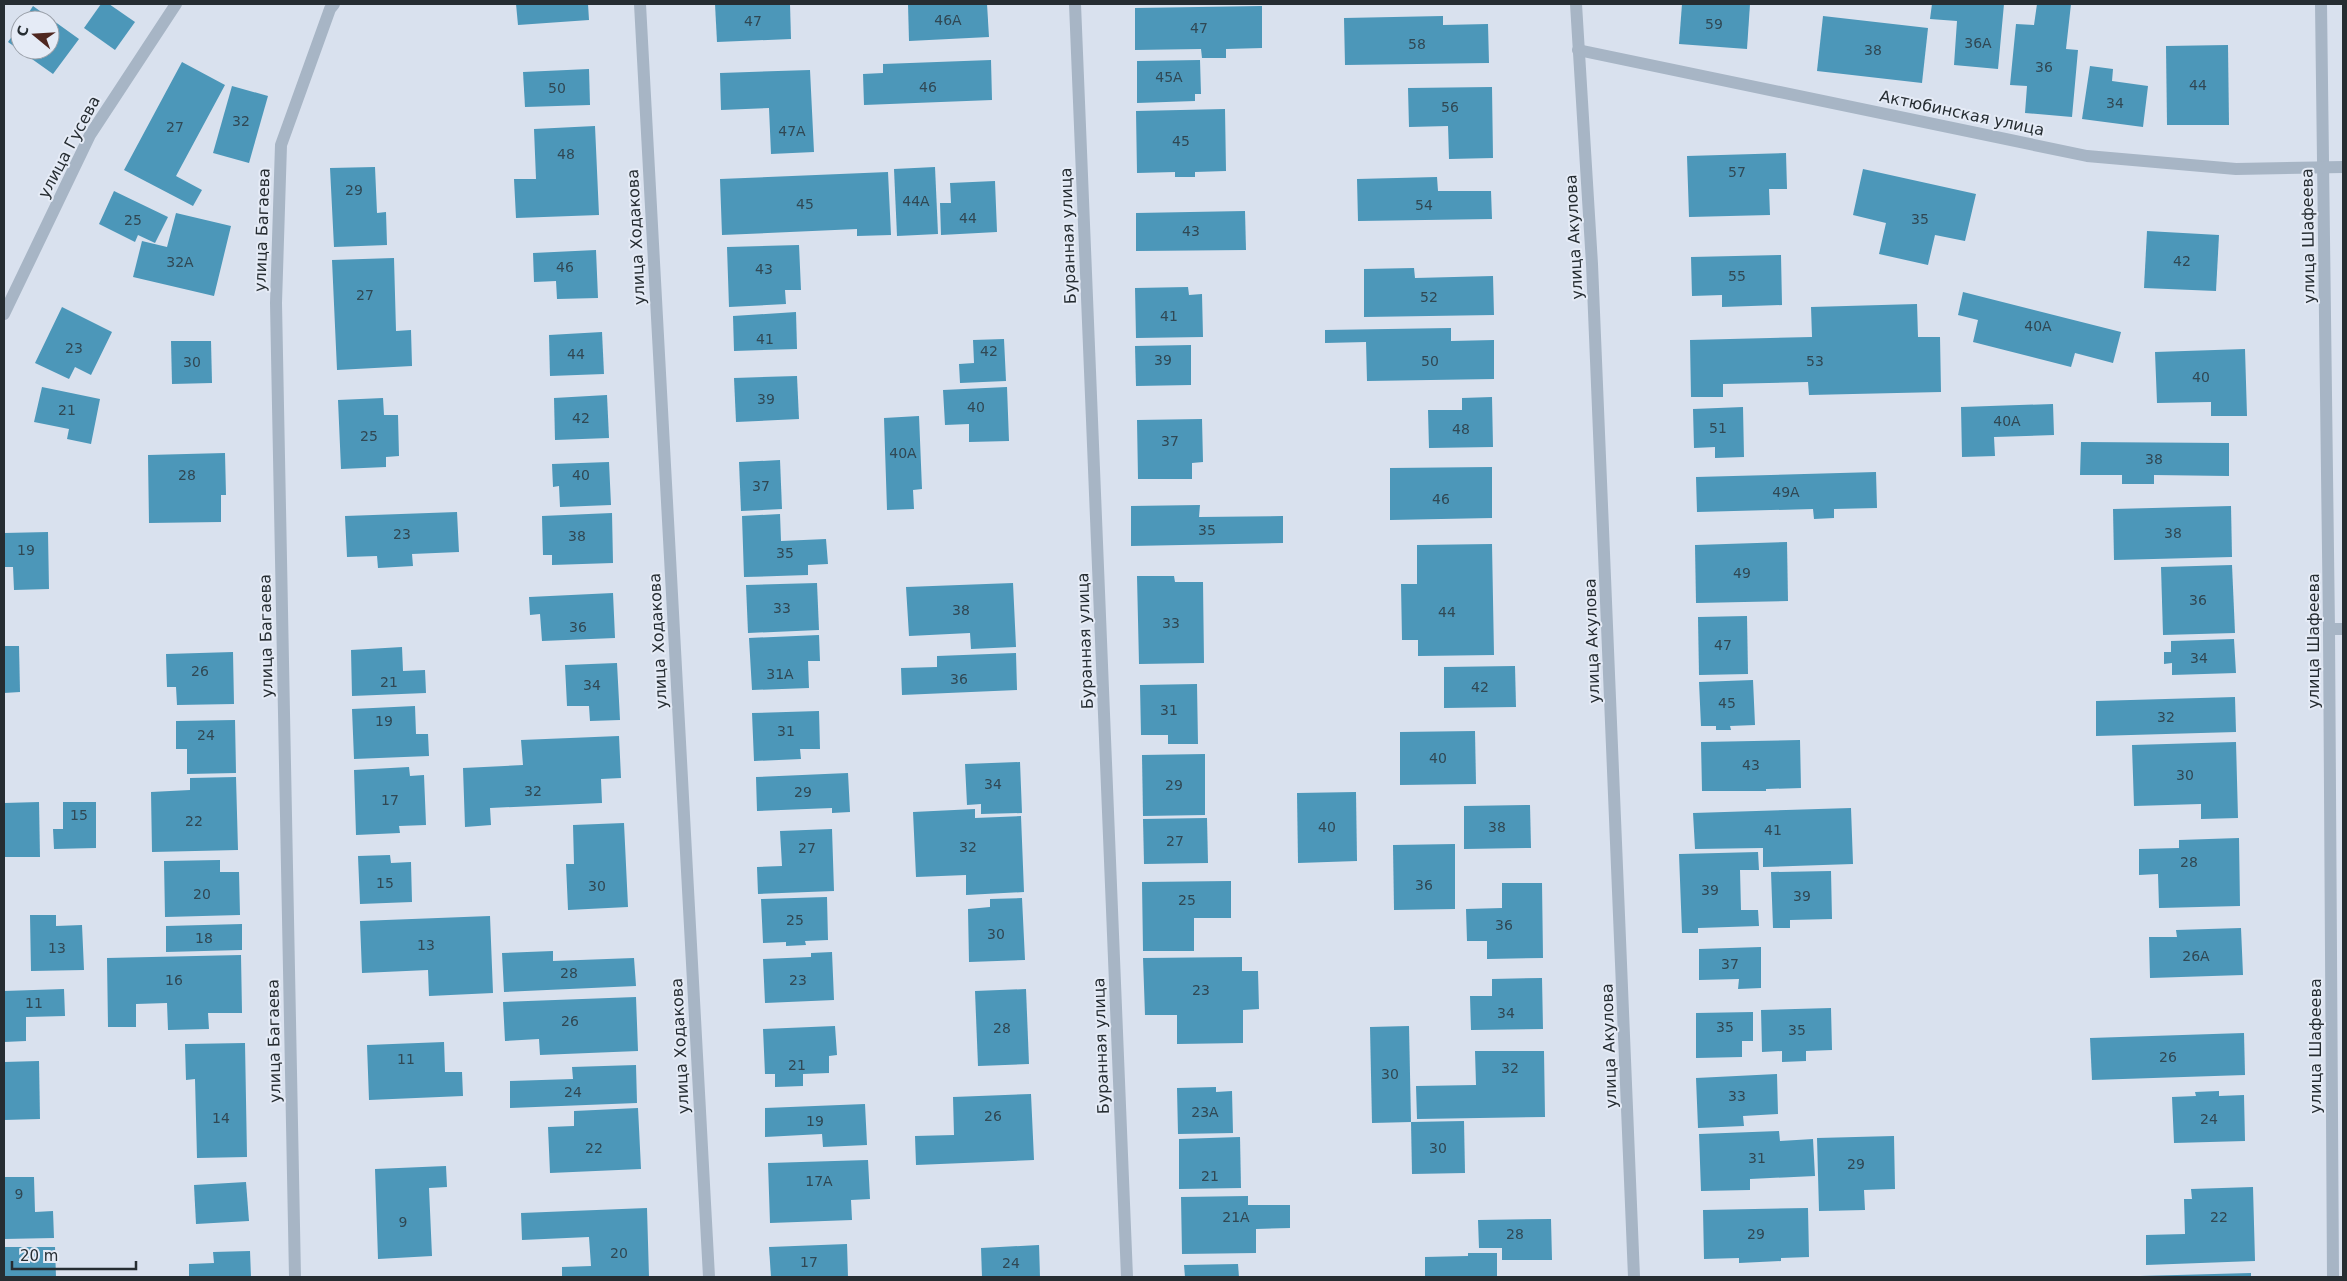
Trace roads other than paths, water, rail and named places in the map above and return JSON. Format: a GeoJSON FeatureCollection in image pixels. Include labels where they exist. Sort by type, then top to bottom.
{"type":"FeatureCollection","features":[{"type":"Feature","properties":{"kind":"street","name":"улица Гусева"},"geometry":{"type":"LineString","coordinates":[[4,314],[90,135],[176,4]]}},
{"type":"Feature","properties":{"kind":"street","name":"улица Багаева"},"geometry":{"type":"LineString","coordinates":[[295,1277],[276,303],[281,145],[330,9],[334,4]]}},
{"type":"Feature","properties":{"kind":"street","name":"улица Ходакова"},"geometry":{"type":"LineString","coordinates":[[640,4],[709,1277]]}},
{"type":"Feature","properties":{"kind":"street","name":"Буранная улица"},"geometry":{"type":"LineString","coordinates":[[1075,4],[1127,1277]]}},
{"type":"Feature","properties":{"kind":"street","name":"улица Акулова"},"geometry":{"type":"LineString","coordinates":[[1576,4],[1592,264],[1634,1277]]}},
{"type":"Feature","properties":{"kind":"street","name":"улица Шафеева"},"geometry":{"type":"LineString","coordinates":[[2321,4],[2329,629],[2333,1277]]}},
{"type":"Feature","properties":{"kind":"street","name":"Актюбинская улица"},"geometry":{"type":"LineString","coordinates":[[1578,50],[2086,156],[2236,169],[2343,168]]}},
{"type":"Feature","properties":{"kind":"street"},"geometry":{"type":"LineString","coordinates":[[2329,629],[2343,629]]}}]}
